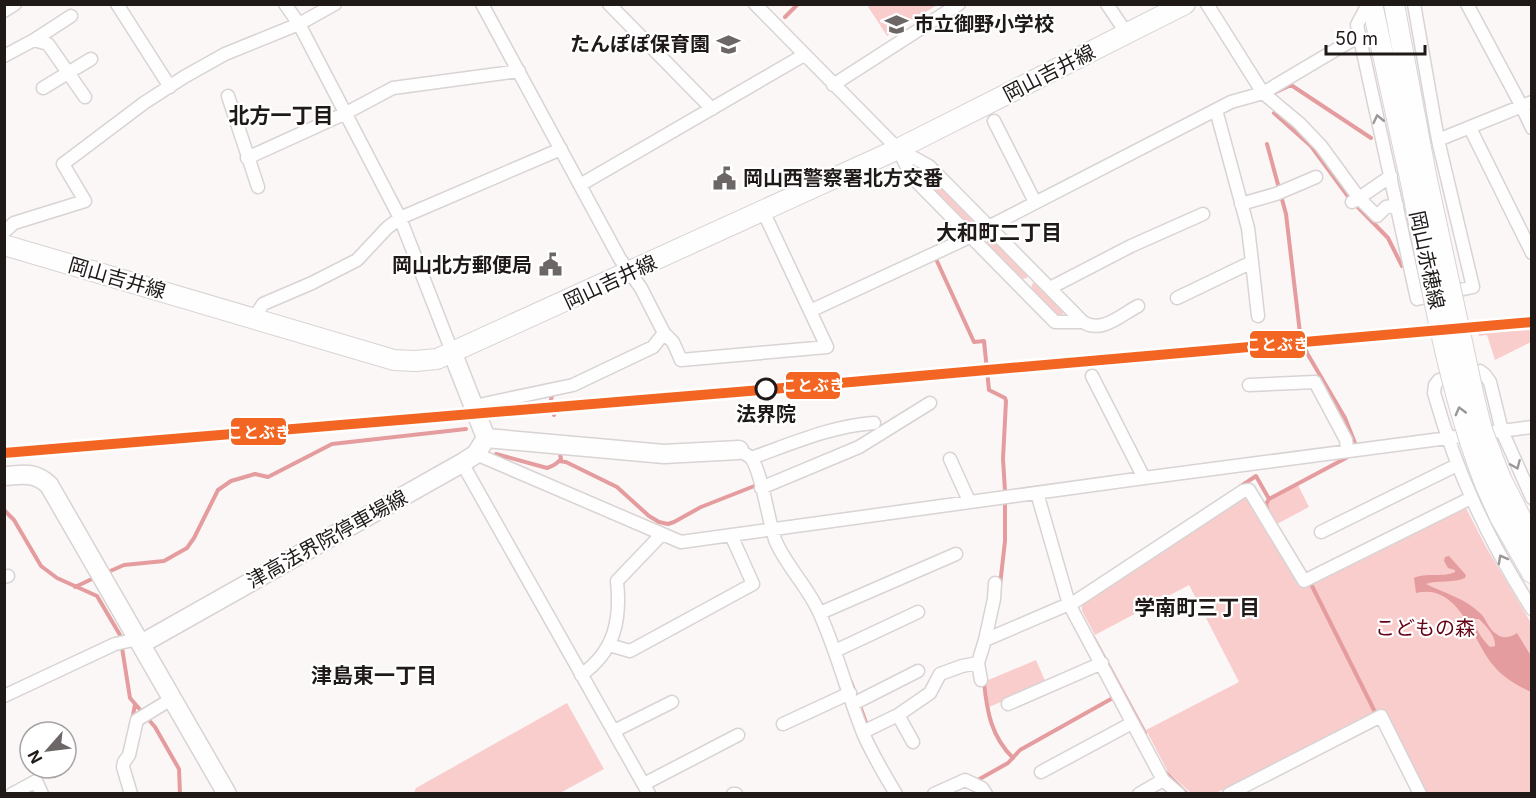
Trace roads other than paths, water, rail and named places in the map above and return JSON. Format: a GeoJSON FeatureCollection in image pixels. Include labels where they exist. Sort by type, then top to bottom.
{"type":"FeatureCollection","features":[{"type":"Feature","properties":{"kind":"main road","name":"岡山吉井線"},"geometry":{"type":"LineString","coordinates":[[4,245],[394,360],[415,362],[437,360],[898,149],[1185,4]]}},
{"type":"Feature","properties":{"kind":"main road","name":"岡山赤穂線"},"geometry":{"type":"LineString","coordinates":[[1370,4],[1466,433],[1486,488],[1532,573]]}},
{"type":"Feature","properties":{"kind":"main road","name":"岡山赤穂線"},"geometry":{"type":"LineString","coordinates":[[1394,4],[1409,176]]}},
{"type":"Feature","properties":{"kind":"main road"},"geometry":{"type":"LineString","coordinates":[[453,354],[474,406],[475,452],[745,454]]}},
{"type":"Feature","properties":{"kind":"main road","name":"津高法界院停車場線"},"geometry":{"type":"LineString","coordinates":[[130,642],[475,452]]}},
{"type":"Feature","properties":{"kind":"main road"},"geometry":{"type":"LineString","coordinates":[[4,476],[28,474],[40,476],[49,485],[130,642],[173,699],[220,791]]}},
{"type":"Feature","properties":{"kind":"main road","name":"岡山赤穂線"},"geometry":{"type":"LineString","coordinates":[[1486,488],[1532,540]]}},
{"type":"Feature","properties":{"kind":"street"},"geometry":{"type":"LineString","coordinates":[[4,10],[15,4]]}},
{"type":"Feature","properties":{"kind":"street"},"geometry":{"type":"LineString","coordinates":[[117,4],[170,87]]}},
{"type":"Feature","properties":{"kind":"street"},"geometry":{"type":"LineString","coordinates":[[285,4],[299,24],[400,218],[453,354]]}},
{"type":"Feature","properties":{"kind":"street"},"geometry":{"type":"LineString","coordinates":[[4,232],[14,223],[85,201],[63,164],[144,103],[225,54],[299,24],[335,4]]}},
{"type":"Feature","properties":{"kind":"street"},"geometry":{"type":"LineString","coordinates":[[482,4],[620,259],[641,288],[681,360],[827,347],[763,211]]}},
{"type":"Feature","properties":{"kind":"street"},"geometry":{"type":"LineString","coordinates":[[609,4],[712,109]]}},
{"type":"Feature","properties":{"kind":"street"},"geometry":{"type":"LineString","coordinates":[[755,4],[898,149],[929,166],[1083,322],[1090,327],[1100,327],[1138,306]]}},
{"type":"Feature","properties":{"kind":"street"},"geometry":{"type":"LineString","coordinates":[[833,85],[959,4]]}},
{"type":"Feature","properties":{"kind":"street"},"geometry":{"type":"LineString","coordinates":[[1107,4],[1127,34]]}},
{"type":"Feature","properties":{"kind":"street"},"geometry":{"type":"LineString","coordinates":[[1207,4],[1263,93],[1322,146],[1355,200],[1377,216],[1386,207],[1397,205]]}},
{"type":"Feature","properties":{"kind":"street"},"geometry":{"type":"LineString","coordinates":[[1370,4],[1357,25],[1409,176],[1397,205],[1417,298],[1473,287],[1438,140],[1414,4]]}},
{"type":"Feature","properties":{"kind":"street"},"geometry":{"type":"LineString","coordinates":[[1467,4],[1526,103],[1532,128]]}},
{"type":"Feature","properties":{"kind":"street"},"geometry":{"type":"LineString","coordinates":[[4,56],[71,16]]}},
{"type":"Feature","properties":{"kind":"street"},"geometry":{"type":"LineString","coordinates":[[810,311],[969,236],[1231,102],[1263,93],[1359,36]]}},
{"type":"Feature","properties":{"kind":"street"},"geometry":{"type":"LineString","coordinates":[[34,40],[48,44],[85,97]]}},
{"type":"Feature","properties":{"kind":"street"},"geometry":{"type":"LineString","coordinates":[[580,185],[804,55]]}},
{"type":"Feature","properties":{"kind":"street"},"geometry":{"type":"LineString","coordinates":[[43,88],[91,58]]}},
{"type":"Feature","properties":{"kind":"street"},"geometry":{"type":"LineString","coordinates":[[247,158],[346,113],[393,88],[519,70]]}},
{"type":"Feature","properties":{"kind":"street"},"geometry":{"type":"LineString","coordinates":[[228,96],[258,187]]}},
{"type":"Feature","properties":{"kind":"street"},"geometry":{"type":"LineString","coordinates":[[1438,140],[1526,103]]}},
{"type":"Feature","properties":{"kind":"street"},"geometry":{"type":"LineString","coordinates":[[1216,110],[1248,228],[1258,316]]}},
{"type":"Feature","properties":{"kind":"street"},"geometry":{"type":"LineString","coordinates":[[994,122],[1035,202]]}},
{"type":"Feature","properties":{"kind":"street"},"geometry":{"type":"LineString","coordinates":[[1470,128],[1532,253]]}},
{"type":"Feature","properties":{"kind":"street"},"geometry":{"type":"LineString","coordinates":[[254,318],[263,304],[357,260],[387,228],[400,218],[561,149]]}},
{"type":"Feature","properties":{"kind":"street"},"geometry":{"type":"LineString","coordinates":[[898,149],[912,177],[1055,322],[1083,322]]}},
{"type":"Feature","properties":{"kind":"street"},"geometry":{"type":"LineString","coordinates":[[1355,200],[1409,176]]}},
{"type":"Feature","properties":{"kind":"street"},"geometry":{"type":"LineString","coordinates":[[1241,204],[1280,192],[1316,177]]}},
{"type":"Feature","properties":{"kind":"street"},"geometry":{"type":"LineString","coordinates":[[1050,288],[1131,246],[1203,214]]}},
{"type":"Feature","properties":{"kind":"street"},"geometry":{"type":"LineString","coordinates":[[1177,298],[1252,262]]}},
{"type":"Feature","properties":{"kind":"street"},"geometry":{"type":"LineString","coordinates":[[1021,288],[1036,274]]}},
{"type":"Feature","properties":{"kind":"street"},"geometry":{"type":"LineString","coordinates":[[474,406],[573,385],[653,347],[664,333]]}},
{"type":"Feature","properties":{"kind":"street"},"geometry":{"type":"LineString","coordinates":[[1532,498],[1502,431],[1490,382],[1485,375],[1479,371],[1439,380],[1435,385],[1434,393],[1457,465],[1486,488],[1499,554],[1532,609]]}},
{"type":"Feature","properties":{"kind":"street"},"geometry":{"type":"LineString","coordinates":[[1092,376],[1144,478]]}},
{"type":"Feature","properties":{"kind":"street"},"geometry":{"type":"LineString","coordinates":[[1249,385],[1315,382],[1346,440],[1347,450]]}},
{"type":"Feature","properties":{"kind":"street"},"geometry":{"type":"LineString","coordinates":[[761,488],[859,447],[930,403]]}},
{"type":"Feature","properties":{"kind":"street"},"geometry":{"type":"LineString","coordinates":[[874,423],[860,424],[745,454],[761,488],[771,530],[780,551],[808,590],[820,613],[867,730],[875,759],[896,794]]}},
{"type":"Feature","properties":{"kind":"street"},"geometry":{"type":"LineString","coordinates":[[475,452],[681,542],[969,501],[1532,427]]}},
{"type":"Feature","properties":{"kind":"street"},"geometry":{"type":"LineString","coordinates":[[475,452],[581,675],[646,789],[738,735]]}},
{"type":"Feature","properties":{"kind":"street"},"geometry":{"type":"LineString","coordinates":[[950,459],[969,501]]}},
{"type":"Feature","properties":{"kind":"street"},"geometry":{"type":"LineString","coordinates":[[1321,532],[1457,465]]}},
{"type":"Feature","properties":{"kind":"street"},"geometry":{"type":"LineString","coordinates":[[985,640],[1073,603],[1243,491],[1249,490],[1304,580],[1486,488]]}},
{"type":"Feature","properties":{"kind":"street"},"geometry":{"type":"LineString","coordinates":[[1037,493],[1073,603],[1163,780],[1179,794]]}},
{"type":"Feature","properties":{"kind":"street"},"geometry":{"type":"LineString","coordinates":[[581,675],[601,658],[614,636],[619,601],[617,581],[662,534]]}},
{"type":"Feature","properties":{"kind":"street"},"geometry":{"type":"LineString","coordinates":[[609,645],[630,651],[753,584],[731,535]]}},
{"type":"Feature","properties":{"kind":"street"},"geometry":{"type":"LineString","coordinates":[[820,613],[956,554]]}},
{"type":"Feature","properties":{"kind":"street"},"geometry":{"type":"LineString","coordinates":[[981,680],[978,663],[994,600],[995,583]]}},
{"type":"Feature","properties":{"kind":"street"},"geometry":{"type":"LineString","coordinates":[[835,651],[918,612]]}},
{"type":"Feature","properties":{"kind":"street"},"geometry":{"type":"LineString","coordinates":[[6,694],[130,642]]}},
{"type":"Feature","properties":{"kind":"street"},"geometry":{"type":"LineString","coordinates":[[867,730],[898,715],[930,693],[939,674],[978,663]]}},
{"type":"Feature","properties":{"kind":"street"},"geometry":{"type":"LineString","coordinates":[[1008,704],[1102,663]]}},
{"type":"Feature","properties":{"kind":"street"},"geometry":{"type":"LineString","coordinates":[[783,724],[855,700],[918,671]]}},
{"type":"Feature","properties":{"kind":"street"},"geometry":{"type":"LineString","coordinates":[[131,794],[123,767],[137,720],[173,699]]}},
{"type":"Feature","properties":{"kind":"street"},"geometry":{"type":"LineString","coordinates":[[614,731],[672,702]]}},
{"type":"Feature","properties":{"kind":"street"},"geometry":{"type":"LineString","coordinates":[[898,715],[913,742]]}},
{"type":"Feature","properties":{"kind":"street"},"geometry":{"type":"LineString","coordinates":[[1229,794],[1381,716],[1416,792]]}},
{"type":"Feature","properties":{"kind":"street"},"geometry":{"type":"LineString","coordinates":[[1041,772],[1132,723]]}},
{"type":"Feature","properties":{"kind":"street"},"geometry":{"type":"LineString","coordinates":[[934,794],[965,780],[982,788],[986,794]]}},
{"type":"Feature","properties":{"kind":"street"},"geometry":{"type":"LineString","coordinates":[[1138,794],[1163,780]]}},
{"type":"Feature","properties":{"kind":"street"},"geometry":{"type":"LineString","coordinates":[[12,794],[36,781],[42,794]]}},
{"type":"Feature","properties":{"kind":"waterway"},"geometry":{"type":"LineString","coordinates":[[785,17],[798,4]]}},
{"type":"Feature","properties":{"kind":"waterway"},"geometry":{"type":"LineString","coordinates":[[1276,92],[1291,85],[1371,138]]}},
{"type":"Feature","properties":{"kind":"waterway"},"geometry":{"type":"LineString","coordinates":[[1274,113],[1311,146],[1350,199],[1388,238],[1402,266]]}},
{"type":"Feature","properties":{"kind":"waterway"},"geometry":{"type":"LineString","coordinates":[[1267,144],[1286,214],[1300,333],[1307,353],[1345,418],[1355,443]]}},
{"type":"Feature","properties":{"kind":"waterway"},"geometry":{"type":"LineString","coordinates":[[936,259],[974,342],[984,341],[989,390],[1005,398],[1006,401],[1003,459],[1005,491]]}},
{"type":"Feature","properties":{"kind":"waterway"},"geometry":{"type":"LineString","coordinates":[[108,572],[124,565],[164,561],[187,548],[218,490],[231,481],[255,474],[268,477],[332,444],[466,429]]}},
{"type":"Feature","properties":{"kind":"waterway"},"geometry":{"type":"LineString","coordinates":[[496,454],[547,468],[555,465],[561,459],[560,454]]}},
{"type":"Feature","properties":{"kind":"waterway"},"geometry":{"type":"LineString","coordinates":[[1241,486],[1256,476],[1269,499],[1346,458]]}},
{"type":"Feature","properties":{"kind":"waterway"},"geometry":{"type":"LineString","coordinates":[[559,461],[566,462],[617,487],[649,516],[668,524],[701,507],[757,485]]}},
{"type":"Feature","properties":{"kind":"waterway"},"geometry":{"type":"LineString","coordinates":[[1268,512],[1266,504],[1269,499]]}},
{"type":"Feature","properties":{"kind":"waterway"},"geometry":{"type":"LineString","coordinates":[[1000,585],[1005,541],[1005,501]]}},
{"type":"Feature","properties":{"kind":"waterway"},"geometry":{"type":"LineString","coordinates":[[4,510],[14,520],[41,566],[57,578],[97,596],[120,635],[130,698],[155,727],[179,769],[180,794]]}},
{"type":"Feature","properties":{"kind":"waterway"},"geometry":{"type":"LineString","coordinates":[[75,587],[94,578]]}},
{"type":"Feature","properties":{"kind":"waterway"},"geometry":{"type":"LineString","coordinates":[[1310,582],[1377,716]]}},
{"type":"Feature","properties":{"kind":"waterway"},"geometry":{"type":"LineString","coordinates":[[1093,637],[1145,733]]}},
{"type":"Feature","properties":{"kind":"waterway"},"geometry":{"type":"LineString","coordinates":[[851,682],[868,728]]}},
{"type":"Feature","properties":{"kind":"waterway"},"geometry":{"type":"LineString","coordinates":[[984,682],[991,723],[1000,741],[1013,758]]}},
{"type":"Feature","properties":{"kind":"waterway"},"geometry":{"type":"LineString","coordinates":[[976,781],[1008,763],[1020,750],[1114,699]]}},
{"type":"Feature","properties":{"kind":"waterway"},"geometry":{"type":"LineString","coordinates":[[132,721],[135,704]]}},
{"type":"Feature","properties":{"kind":"waterway"},"geometry":{"type":"LineString","coordinates":[[1165,772],[1187,794]]}},
{"type":"Feature","properties":{"kind":"place","name":"市立御野小学校"},"geometry":{"type":"Point","coordinates":[896,24]}},
{"type":"Feature","properties":{"kind":"place","name":"たんぽぽ保育園"},"geometry":{"type":"Point","coordinates":[728,44]}},
{"type":"Feature","properties":{"kind":"place","name":"岡山西警察署北方交番"},"geometry":{"type":"Point","coordinates":[725,178]}},
{"type":"Feature","properties":{"kind":"place","name":"岡山北方郵便局"},"geometry":{"type":"Point","coordinates":[550,265]}},
{"type":"Feature","properties":{"kind":"place","name":"法界院"},"geometry":{"type":"Point","coordinates":[766,389]}},
{"type":"Feature","properties":{"kind":"district","name":"北方一丁目"},"geometry":{"type":"Point","coordinates":[281,115]}},
{"type":"Feature","properties":{"kind":"district","name":"大和町二丁目"},"geometry":{"type":"Point","coordinates":[999,232]}},
{"type":"Feature","properties":{"kind":"district","name":"学南町三丁目"},"geometry":{"type":"Point","coordinates":[1197,607]}},
{"type":"Feature","properties":{"kind":"district","name":"津島東一丁目"},"geometry":{"type":"Point","coordinates":[374,675]}},
{"type":"Feature","properties":{"kind":"park label","name":"こどもの森"},"geometry":{"type":"Point","coordinates":[1425,628]}}]}
